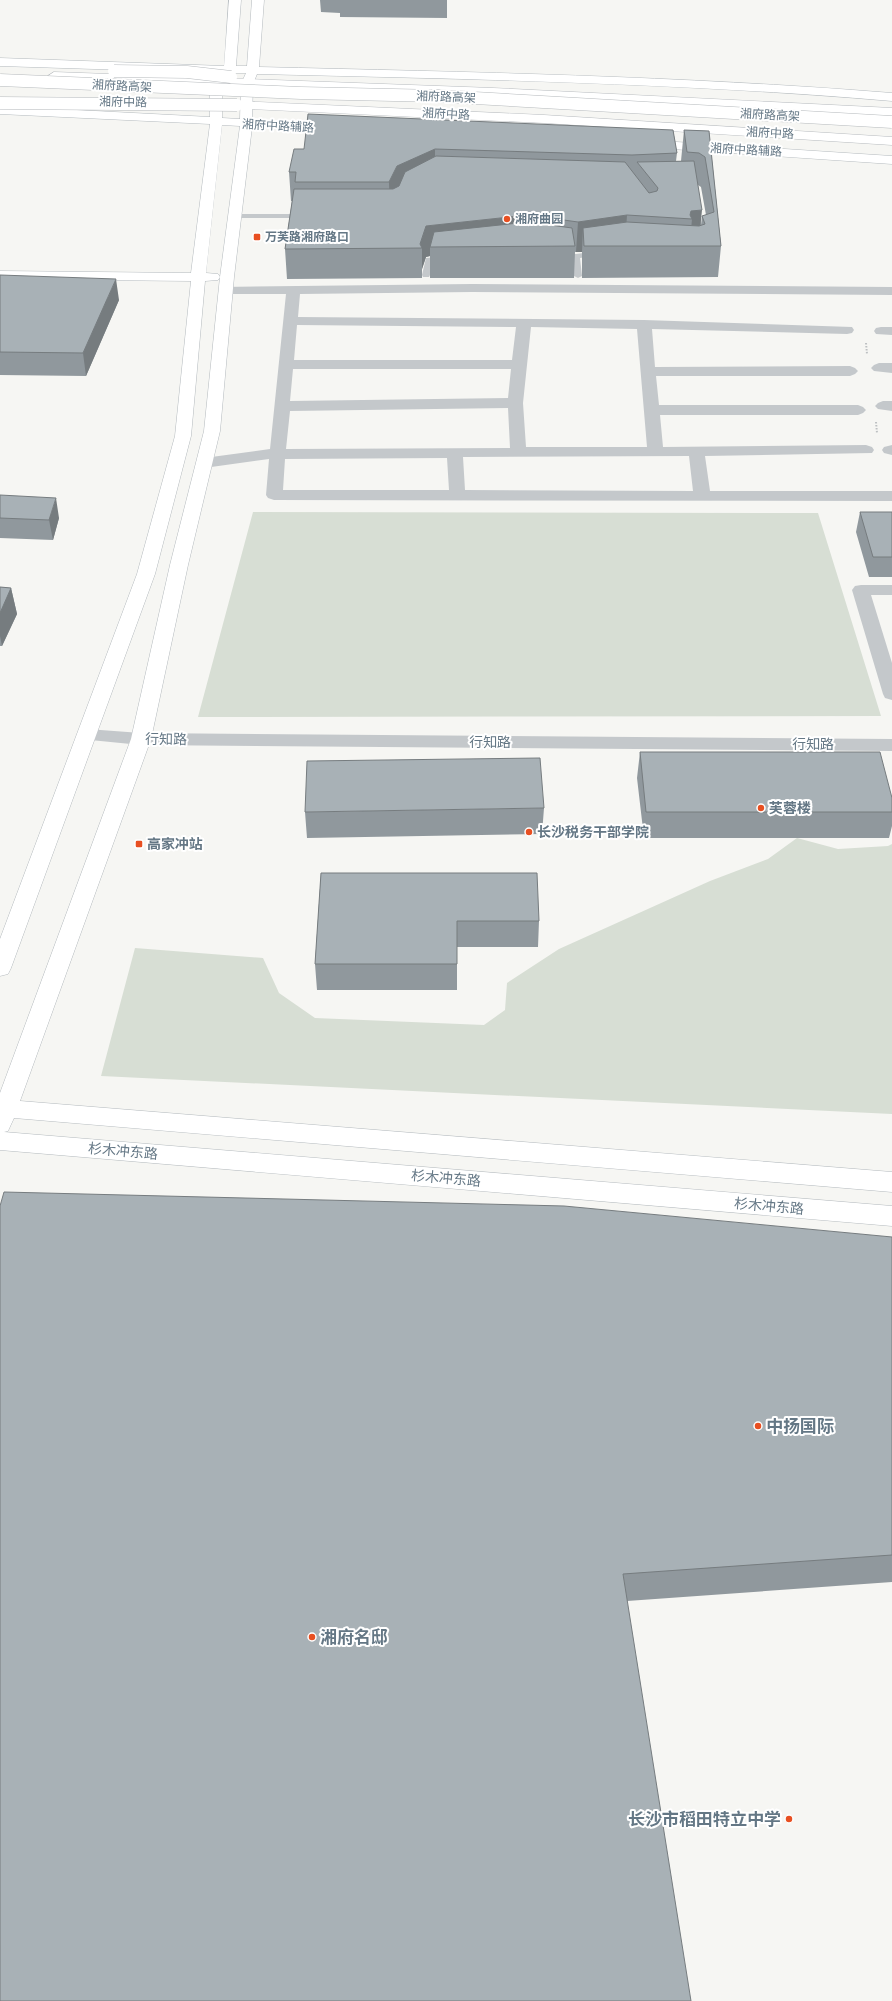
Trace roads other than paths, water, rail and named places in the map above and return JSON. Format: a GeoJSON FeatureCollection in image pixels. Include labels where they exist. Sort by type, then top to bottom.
{"type":"FeatureCollection","features":[{"type":"Feature","properties":{"kind":"main road"},"geometry":{"type":"LineString","coordinates":[[0,968],[146,574],[183,436],[198,277],[216,122],[216,83],[230,69],[235,0]]}},
{"type":"Feature","properties":{"kind":"main road"},"geometry":{"type":"LineString","coordinates":[[258,0],[246,105],[246,124],[227,284],[212,431],[179,565],[141,739],[2,1113],[892,1182]]}},
{"type":"Feature","properties":{"kind":"main road"},"geometry":{"type":"LineString","coordinates":[[0,62],[230,69],[250,77],[591,78],[834,91],[892,97]]}},
{"type":"Feature","properties":{"kind":"main road"},"geometry":{"type":"LineString","coordinates":[[0,68],[186,72],[440,96]]}},
{"type":"Feature","properties":{"kind":"main road","name":"湘府中路"},"geometry":{"type":"LineString","coordinates":[[0,74],[216,83],[250,77],[493,92],[892,112]]}},
{"type":"Feature","properties":{"kind":"main road","name":"湘府路高架"},"geometry":{"type":"LineString","coordinates":[[0,80],[301,93],[440,96],[892,122]]}},
{"type":"Feature","properties":{"kind":"main road","name":"湘府路高架"},"geometry":{"type":"LineString","coordinates":[[0,89],[410,105],[678,118],[892,132]]}},
{"type":"Feature","properties":{"kind":"main road"},"geometry":{"type":"LineString","coordinates":[[0,101],[410,105]]}},
{"type":"Feature","properties":{"kind":"main road","name":"湘府中路"},"geometry":{"type":"LineString","coordinates":[[0,101],[246,105],[544,119],[892,141]]}},
{"type":"Feature","properties":{"kind":"main road","name":"湘府中路辅路"},"geometry":{"type":"LineString","coordinates":[[0,110],[145,116],[346,130]]}},
{"type":"Feature","properties":{"kind":"main road","name":"湘府中路辅路"},"geometry":{"type":"LineString","coordinates":[[633,144],[673,149],[892,160]]}},
{"type":"Feature","properties":{"kind":"main road"},"geometry":{"type":"LineString","coordinates":[[0,275],[198,277],[227,284]]}},
{"type":"Feature","properties":{"kind":"main road","name":"杉木冲东路"},"geometry":{"type":"LineString","coordinates":[[0,1141],[892,1216]]}},
{"type":"Feature","properties":{"kind":"street"},"geometry":{"type":"LineString","coordinates":[[227,284],[293,290],[578,300],[892,291]]}},
{"type":"Feature","properties":{"kind":"street"},"geometry":{"type":"LineString","coordinates":[[293,290],[274,496],[892,496]]}},
{"type":"Feature","properties":{"kind":"street"},"geometry":{"type":"LineString","coordinates":[[290,321],[524,323],[578,300],[644,324],[847,330]]}},
{"type":"Feature","properties":{"kind":"street"},"geometry":{"type":"LineString","coordinates":[[518,452],[515,403],[524,323]]}},
{"type":"Feature","properties":{"kind":"street"},"geometry":{"type":"LineString","coordinates":[[644,324],[655,451]]}},
{"type":"Feature","properties":{"kind":"street"},"geometry":{"type":"LineString","coordinates":[[287,364],[519,365]]}},
{"type":"Feature","properties":{"kind":"street"},"geometry":{"type":"LineString","coordinates":[[649,372],[850,371]]}},
{"type":"Feature","properties":{"kind":"street"},"geometry":{"type":"LineString","coordinates":[[283,406],[515,403]]}},
{"type":"Feature","properties":{"kind":"street"},"geometry":{"type":"LineString","coordinates":[[652,410],[858,410]]}},
{"type":"Feature","properties":{"kind":"street"},"geometry":{"type":"LineString","coordinates":[[204,463],[279,454],[866,450]]}},
{"type":"Feature","properties":{"kind":"street"},"geometry":{"type":"LineString","coordinates":[[696,451],[702,496]]}},
{"type":"Feature","properties":{"kind":"street"},"geometry":{"type":"LineString","coordinates":[[455,453],[457,496]]}},
{"type":"Feature","properties":{"kind":"street"},"geometry":{"type":"LineString","coordinates":[[892,590],[861,590],[892,694]]}},
{"type":"Feature","properties":{"kind":"street","name":"行知路"},"geometry":{"type":"LineString","coordinates":[[87,735],[141,739],[892,745]]}},
{"type":"Feature","properties":{"kind":"lane"},"geometry":{"type":"LineString","coordinates":[[235,216],[314,216]]}},
{"type":"Feature","properties":{"kind":"lane"},"geometry":{"type":"LineString","coordinates":[[548,252],[576,256],[611,251]]}},
{"type":"Feature","properties":{"kind":"lane"},"geometry":{"type":"LineString","coordinates":[[576,256],[578,300]]}},
{"type":"Feature","properties":{"kind":"lane"},"geometry":{"type":"LineString","coordinates":[[426,275],[429,260],[453,257]]}},
{"type":"Feature","properties":{"kind":"place","name":"湘府曲园"},"geometry":{"type":"Point","coordinates":[507,219]}},
{"type":"Feature","properties":{"kind":"place","name":"万芙路湘府路口"},"geometry":{"type":"Point","coordinates":[257,237]}},
{"type":"Feature","properties":{"kind":"place","name":"芙蓉楼"},"geometry":{"type":"Point","coordinates":[761,808]}},
{"type":"Feature","properties":{"kind":"place","name":"长沙税务干部学院"},"geometry":{"type":"Point","coordinates":[529,832]}},
{"type":"Feature","properties":{"kind":"place","name":"高家冲站"},"geometry":{"type":"Point","coordinates":[139,844]}},
{"type":"Feature","properties":{"kind":"place","name":"中扬国际"},"geometry":{"type":"Point","coordinates":[758,1426]}},
{"type":"Feature","properties":{"kind":"place","name":"湘府名邸"},"geometry":{"type":"Point","coordinates":[312,1637]}},
{"type":"Feature","properties":{"kind":"place","name":"长沙市稻田特立中学"},"geometry":{"type":"Point","coordinates":[789,1819]}}]}
